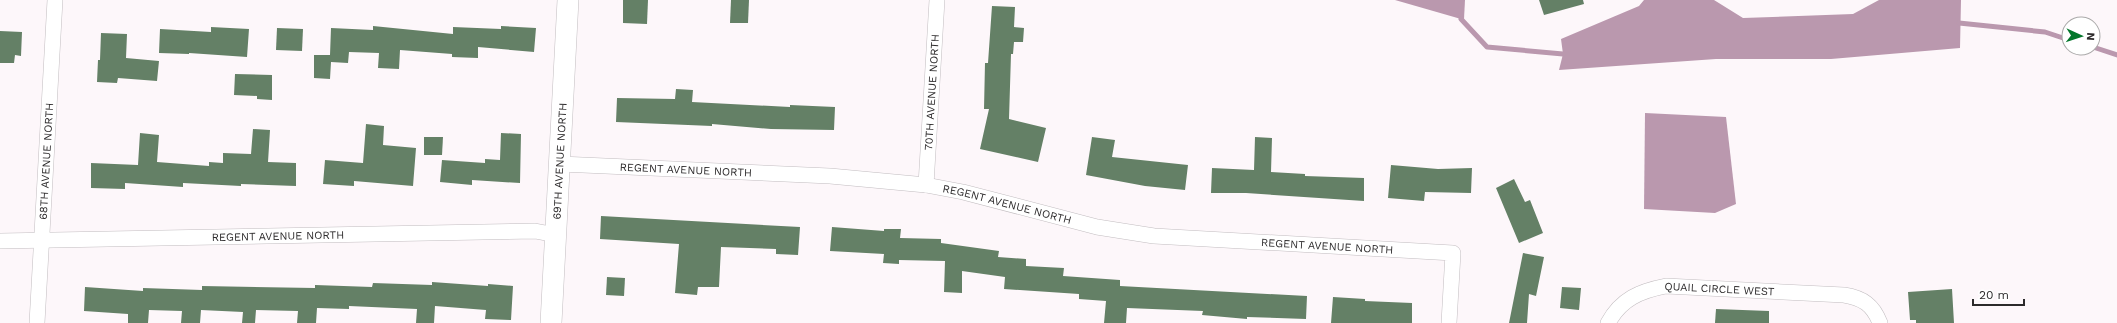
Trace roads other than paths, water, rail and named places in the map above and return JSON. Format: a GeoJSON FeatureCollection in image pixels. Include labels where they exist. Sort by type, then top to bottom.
{"type":"FeatureCollection","features":[{"type":"Feature","properties":{"kind":"street","name":"68TH AVENUE NORTH"},"geometry":{"type":"LineString","coordinates":[[37,323],[55,0]]}},
{"type":"Feature","properties":{"kind":"street","name":"69TH AVENUE NORTH"},"geometry":{"type":"LineString","coordinates":[[552,323],[568,0]]}},
{"type":"Feature","properties":{"kind":"street","name":"70TH AVENUE NORTH"},"geometry":{"type":"LineString","coordinates":[[926,185],[937,0]]}},
{"type":"Feature","properties":{"kind":"street","name":"REGENT AVENUE NORTH"},"geometry":{"type":"LineString","coordinates":[[560,164],[830,176],[926,185],[963,192],[1098,227],[1154,236],[1453,253],[1449,323]]}},
{"type":"Feature","properties":{"kind":"street","name":"REGENT AVENUE NORTH"},"geometry":{"type":"LineString","coordinates":[[0,241],[535,231],[556,235]]}},
{"type":"Feature","properties":{"kind":"street","name":"QUAIL CIRCLE WEST"},"geometry":{"type":"LineString","coordinates":[[1608,323],[1614,311],[1629,298],[1647,290],[1666,286],[1844,295],[1857,298],[1869,304],[1880,323]]}},
{"type":"Feature","properties":{"kind":"waterway"},"geometry":{"type":"LineString","coordinates":[[1461,19],[1487,47],[1563,54]]}},
{"type":"Feature","properties":{"kind":"waterway"},"geometry":{"type":"LineString","coordinates":[[1959,23],[2045,32],[2061,37]]}},
{"type":"Feature","properties":{"kind":"waterway"},"geometry":{"type":"LineString","coordinates":[[2101,50],[2117,55]]}}]}
